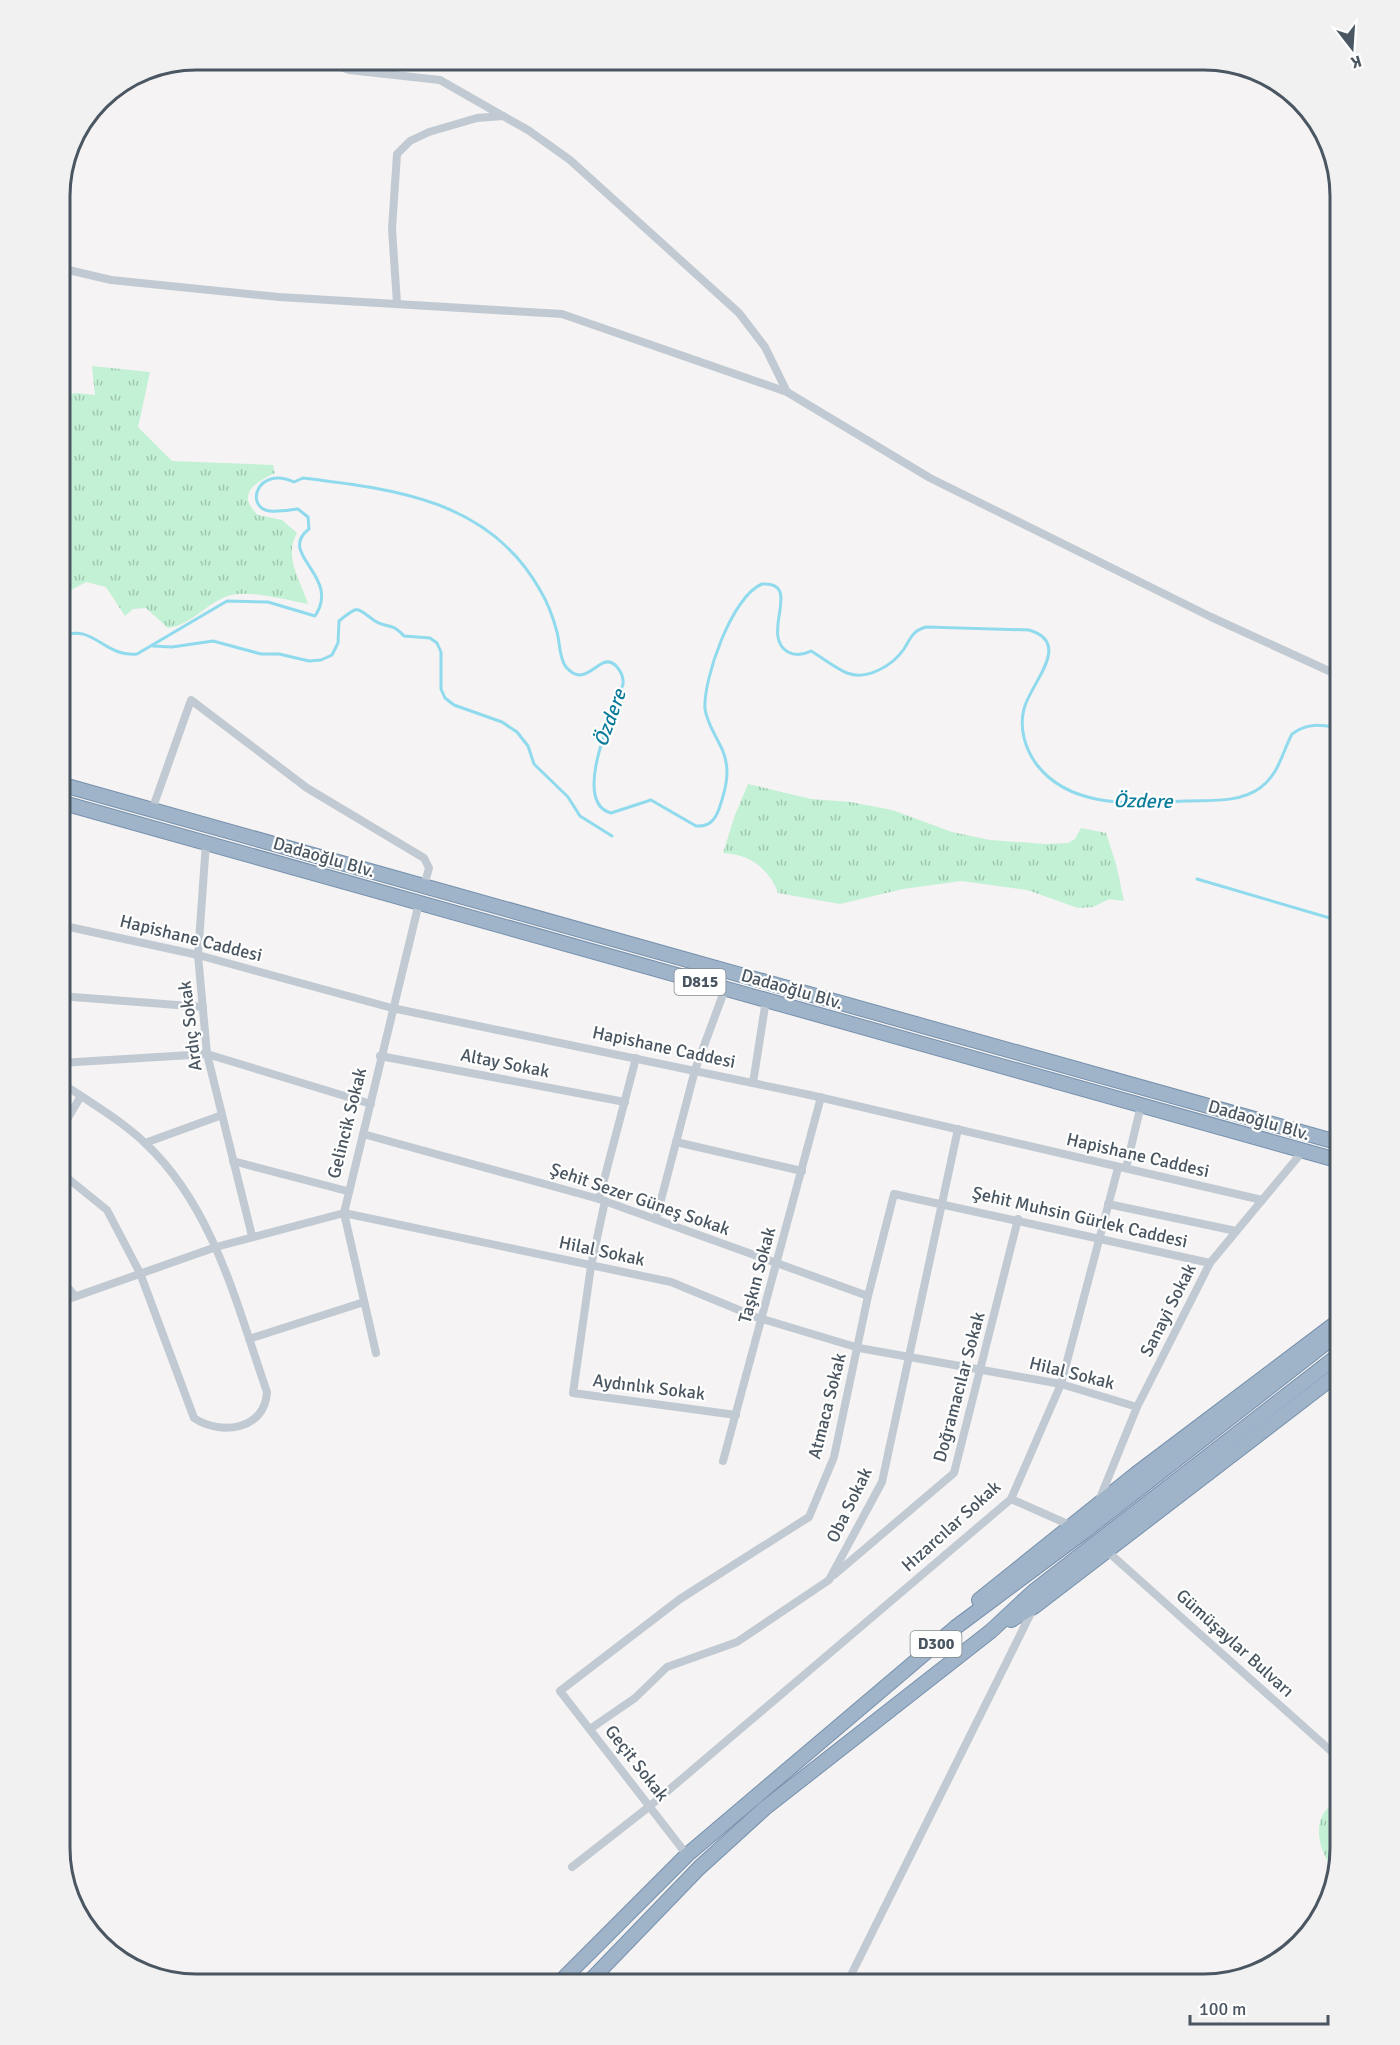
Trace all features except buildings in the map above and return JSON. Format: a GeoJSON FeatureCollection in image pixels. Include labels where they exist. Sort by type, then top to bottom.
{"type":"FeatureCollection","features":[{"type":"Feature","properties":{"kind":"highway","name":"Dadaoğlu Blv."},"geometry":{"type":"LineString","coordinates":[[71,787],[1330,1140]]}},
{"type":"Feature","properties":{"kind":"highway","name":"Dadaoğlu Blv."},"geometry":{"type":"LineString","coordinates":[[71,805],[1330,1158]]}},
{"type":"Feature","properties":{"kind":"highway"},"geometry":{"type":"LineString","coordinates":[[956,1627],[971,1608],[997,1584],[1330,1328]]}},
{"type":"Feature","properties":{"kind":"highway","name":"D300"},"geometry":{"type":"LineString","coordinates":[[568,1974],[687,1855],[956,1627],[1085,1531],[1330,1340]]}},
{"type":"Feature","properties":{"kind":"highway","name":"D300"},"geometry":{"type":"LineString","coordinates":[[597,1974],[699,1868],[765,1808],[991,1631],[1034,1592],[1330,1362]]}},
{"type":"Feature","properties":{"kind":"highway"},"geometry":{"type":"LineString","coordinates":[[991,1631],[1035,1606],[1330,1380]]}},
{"type":"Feature","properties":{"kind":"street"},"geometry":{"type":"LineString","coordinates":[[358,71],[440,80],[528,130],[570,160],[739,313],[765,347],[787,392]]}},
{"type":"Feature","properties":{"kind":"street"},"geometry":{"type":"LineString","coordinates":[[397,303],[392,229],[397,154],[410,141],[429,132],[477,118],[503,116]]}},
{"type":"Feature","properties":{"kind":"street"},"geometry":{"type":"LineString","coordinates":[[71,270],[111,280],[279,297],[562,314],[787,392],[930,478],[1211,617],[1330,671]]}},
{"type":"Feature","properties":{"kind":"street"},"geometry":{"type":"LineString","coordinates":[[152,810],[192,700],[307,788],[424,858],[429,868],[424,886]]}},
{"type":"Feature","properties":{"kind":"street","name":"Ardıç Sokak"},"geometry":{"type":"LineString","coordinates":[[206,843],[198,955],[207,1054],[252,1236]]}},
{"type":"Feature","properties":{"kind":"street","name":"Gelincik Sokak"},"geometry":{"type":"LineString","coordinates":[[376,1353],[344,1213],[347,1191],[371,1104],[380,1056],[419,903]]}},
{"type":"Feature","properties":{"kind":"street","name":"Hapishane Caddesi"},"geometry":{"type":"LineString","coordinates":[[71,927],[198,955],[392,1008],[822,1098],[1262,1200]]}},
{"type":"Feature","properties":{"kind":"street"},"geometry":{"type":"LineString","coordinates":[[656,1219],[695,1070],[725,989]]}},
{"type":"Feature","properties":{"kind":"street"},"geometry":{"type":"LineString","coordinates":[[71,997],[203,1007]]}},
{"type":"Feature","properties":{"kind":"street"},"geometry":{"type":"LineString","coordinates":[[753,1083],[766,1000]]}},
{"type":"Feature","properties":{"kind":"street"},"geometry":{"type":"LineString","coordinates":[[70,1062],[207,1054],[371,1104]]}},
{"type":"Feature","properties":{"kind":"street","name":"Altay Sokak"},"geometry":{"type":"LineString","coordinates":[[380,1056],[625,1102]]}},
{"type":"Feature","properties":{"kind":"street","name":"Aydınlık Sokak"},"geometry":{"type":"LineString","coordinates":[[636,1058],[602,1200],[573,1394],[736,1415]]}},
{"type":"Feature","properties":{"kind":"street"},"geometry":{"type":"LineString","coordinates":[[70,1089],[145,1143],[181,1184],[216,1247],[267,1392],[264,1407],[244,1424],[220,1430],[202,1424],[194,1418],[140,1273],[107,1210],[70,1181]]}},
{"type":"Feature","properties":{"kind":"street"},"geometry":{"type":"LineString","coordinates":[[70,1114],[81,1096]]}},
{"type":"Feature","properties":{"kind":"street","name":"Taşkın Sokak"},"geometry":{"type":"LineString","coordinates":[[723,1461],[822,1098]]}},
{"type":"Feature","properties":{"kind":"street","name":"Hızarcılar Sokak"},"geometry":{"type":"LineString","coordinates":[[572,1867],[650,1806],[1011,1499],[1061,1384],[1108,1204],[1141,1106]]}},
{"type":"Feature","properties":{"kind":"street"},"geometry":{"type":"LineString","coordinates":[[145,1143],[222,1115]]}},
{"type":"Feature","properties":{"kind":"street","name":"Oba Sokak"},"geometry":{"type":"LineString","coordinates":[[590,1729],[635,1698],[667,1667],[737,1642],[829,1580],[882,1482],[958,1129]]}},
{"type":"Feature","properties":{"kind":"street","name":"Şehit Sezer Güneş Sokak"},"geometry":{"type":"LineString","coordinates":[[363,1134],[602,1200],[868,1296]]}},
{"type":"Feature","properties":{"kind":"street"},"geometry":{"type":"LineString","coordinates":[[676,1142],[802,1171]]}},
{"type":"Feature","properties":{"kind":"street","name":"Sanayi Sokak"},"geometry":{"type":"LineString","coordinates":[[1096,1506],[1137,1407],[1210,1263],[1303,1151]]}},
{"type":"Feature","properties":{"kind":"street"},"geometry":{"type":"LineString","coordinates":[[233,1161],[347,1191]]}},
{"type":"Feature","properties":{"kind":"street","name":"Atmaca Sokak"},"geometry":{"type":"LineString","coordinates":[[560,1691],[680,1599],[808,1517],[834,1457],[859,1348],[868,1296],[894,1194],[942,1203]]}},
{"type":"Feature","properties":{"kind":"street","name":"Şehit Muhsin Gürlek Caddesi"},"geometry":{"type":"LineString","coordinates":[[942,1203],[1099,1240],[1210,1263]]}},
{"type":"Feature","properties":{"kind":"street"},"geometry":{"type":"LineString","coordinates":[[1108,1204],[1236,1231]]}},
{"type":"Feature","properties":{"kind":"street","name":"Hilal Sokak"},"geometry":{"type":"LineString","coordinates":[[70,1298],[216,1247],[344,1213],[671,1282],[762,1319],[859,1348],[1061,1384],[1137,1407]]}},
{"type":"Feature","properties":{"kind":"street","name":"Doğramacılar Sokak"},"geometry":{"type":"LineString","coordinates":[[829,1580],[954,1473],[1018,1220]]}},
{"type":"Feature","properties":{"kind":"street"},"geometry":{"type":"LineString","coordinates":[[70,1290],[75,1296]]}},
{"type":"Feature","properties":{"kind":"street"},"geometry":{"type":"LineString","coordinates":[[249,1339],[364,1302]]}},
{"type":"Feature","properties":{"kind":"street"},"geometry":{"type":"LineString","coordinates":[[1011,1499],[1072,1526]]}},
{"type":"Feature","properties":{"kind":"street","name":"Gümüşaylar Bulvarı"},"geometry":{"type":"LineString","coordinates":[[1107,1551],[1330,1750]]}},
{"type":"Feature","properties":{"kind":"street"},"geometry":{"type":"LineString","coordinates":[[851,1974],[1035,1606]]}},
{"type":"Feature","properties":{"kind":"street","name":"Geçit Sokak"},"geometry":{"type":"LineString","coordinates":[[560,1691],[687,1855]]}},
{"type":"Feature","properties":{"kind":"green space"},"geometry":{"type":"Polygon","coordinates":[[[92,366],[150,372],[138,427],[172,461],[273,465],[275,473],[255,485],[248,495],[248,501],[258,515],[282,520],[297,533],[293,542],[292,560],[308,604],[266,596],[233,595],[218,601],[184,623],[168,628],[146,608],[133,609],[125,616],[106,587],[86,582],[71,591],[71,394],[95,395],[92,366]]]}},
{"type":"Feature","properties":{"kind":"green space"},"geometry":{"type":"Polygon","coordinates":[[[748,784],[811,799],[851,802],[892,810],[952,832],[990,840],[1046,844],[1068,843],[1075,839],[1081,828],[1106,833],[1124,901],[1109,899],[1093,907],[1078,908],[1027,890],[961,881],[903,889],[840,904],[778,893],[769,876],[757,864],[741,856],[723,853],[748,784]]]}},
{"type":"Feature","properties":{"kind":"green space"},"geometry":{"type":"Polygon","coordinates":[[[1330,1806],[1328,1862],[1323,1853],[1319,1832],[1324,1813],[1330,1806]]]}},
{"type":"Feature","properties":{"kind":"waterway","name":"Özdere"},"geometry":{"type":"LineString","coordinates":[[71,634],[80,633],[115,651],[137,654],[227,601],[268,602],[315,616],[321,602],[321,589],[300,548],[301,538],[309,529],[308,517],[298,509],[270,511],[262,508],[256,496],[263,483],[271,479],[281,478],[294,482],[303,478],[371,487],[437,504],[467,518],[495,536],[519,560],[548,605],[566,667],[571,672],[580,675],[610,662],[617,667],[622,676],[623,684],[605,732],[595,774],[594,792],[599,805],[611,813],[651,800],[696,826],[708,824],[716,816],[724,792],[727,768],[723,751],[706,714],[709,678],[714,659],[730,621],[740,604],[762,584],[774,585],[780,591],[778,634],[780,644],[788,652],[800,654],[811,651],[842,671],[855,675],[871,673],[886,666],[899,655],[915,633],[926,627],[1029,630],[1042,636],[1048,644],[1049,654],[1024,709],[1022,724],[1024,738],[1033,759],[1051,780],[1086,797],[1106,801],[1146,803],[1215,800],[1243,796],[1260,788],[1272,776],[1292,734],[1309,726],[1330,726]]}},
{"type":"Feature","properties":{"kind":"waterway"},"geometry":{"type":"LineString","coordinates":[[153,646],[172,647],[213,641],[261,654],[279,654],[309,661],[321,660],[332,655],[338,643],[339,621],[355,610],[361,611],[379,623],[395,628],[404,636],[430,638],[437,643],[441,652],[441,689],[445,698],[454,705],[502,722],[517,732],[528,746],[534,764],[568,797],[580,816],[612,836]]}},
{"type":"Feature","properties":{"kind":"waterway"},"geometry":{"type":"LineString","coordinates":[[1197,879],[1330,918]]}}]}
